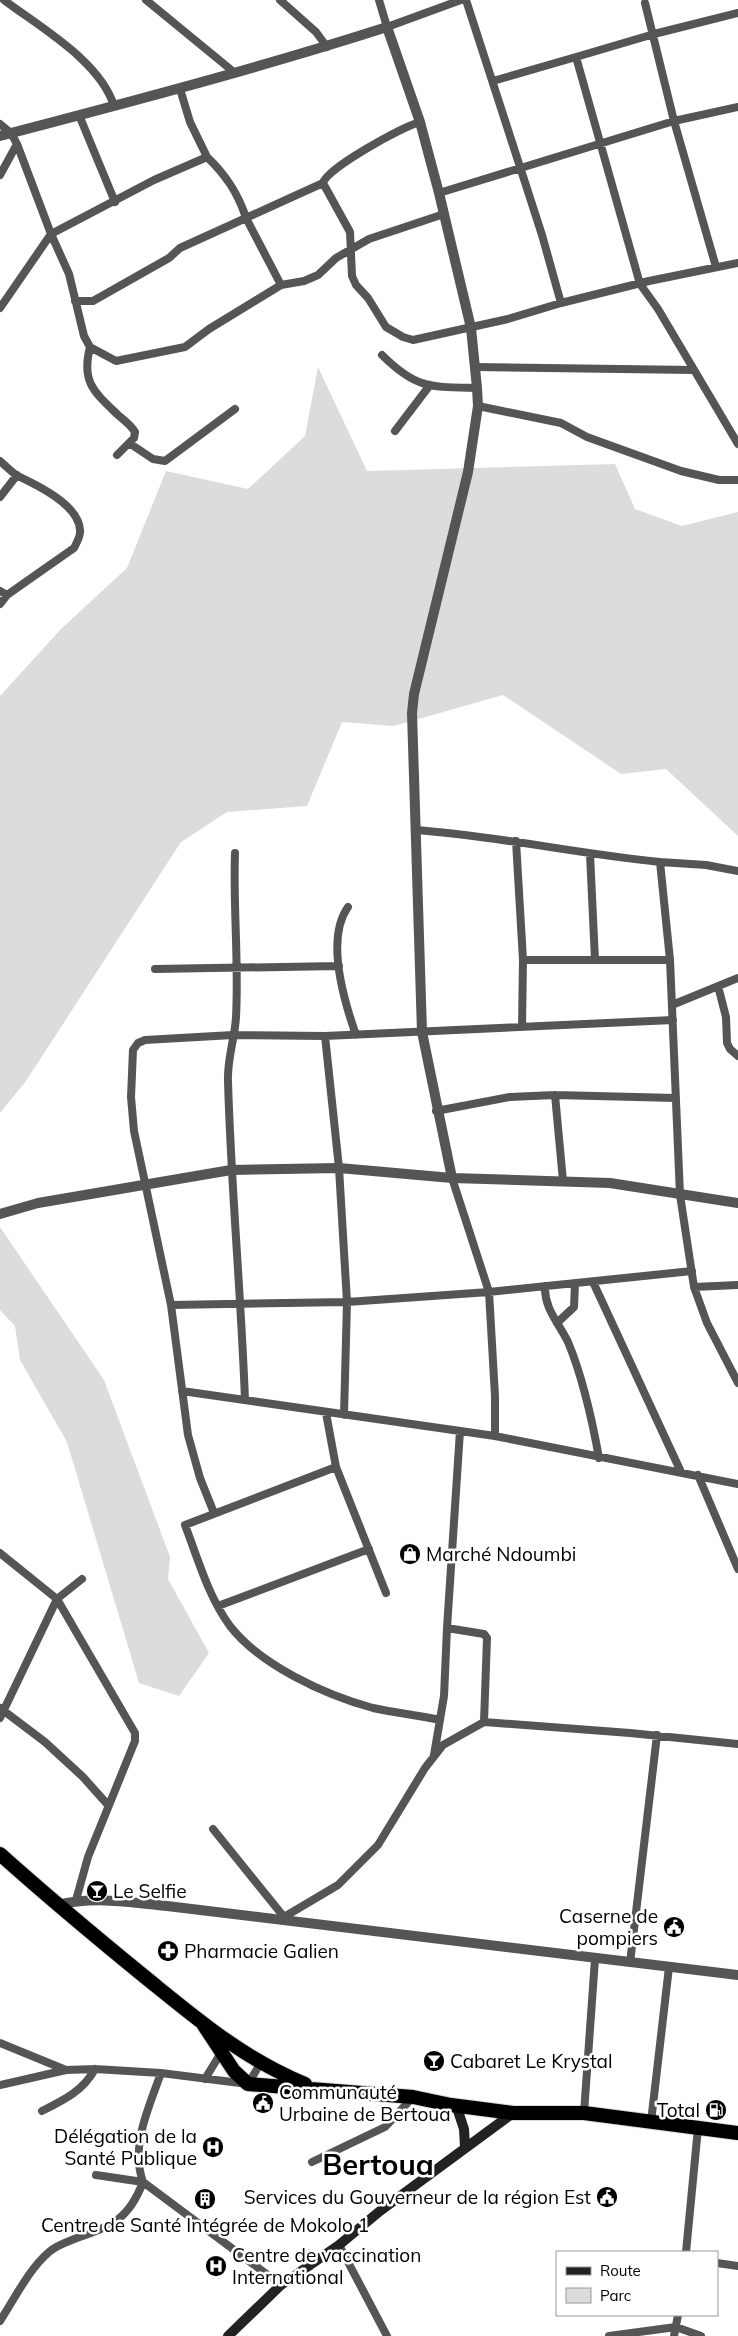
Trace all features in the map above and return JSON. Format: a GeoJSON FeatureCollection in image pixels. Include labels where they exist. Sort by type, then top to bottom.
{"type":"FeatureCollection","features":[{"type":"Feature","properties":{"kind":"highway"},"geometry":{"type":"LineString","coordinates":[[0,1854],[57,1905],[203,2024],[216,2042],[317,2089]]}},
{"type":"Feature","properties":{"kind":"highway"},"geometry":{"type":"LineString","coordinates":[[226,2048],[234,2071],[248,2084],[413,2097],[451,2105],[513,2113],[584,2114],[738,2133]]}},
{"type":"Feature","properties":{"kind":"main road"},"geometry":{"type":"LineString","coordinates":[[451,2105],[456,2105],[461,2116],[465,2146]]}},
{"type":"Feature","properties":{"kind":"main road"},"geometry":{"type":"LineString","coordinates":[[228,2336],[282,2285],[339,2245],[465,2146],[513,2113]]}},
{"type":"Feature","properties":{"kind":"street"},"geometry":{"type":"LineString","coordinates":[[4,0],[87,65],[109,91],[114,106]]}},
{"type":"Feature","properties":{"kind":"street"},"geometry":{"type":"LineString","coordinates":[[146,0],[235,73]]}},
{"type":"Feature","properties":{"kind":"street"},"geometry":{"type":"LineString","coordinates":[[280,0],[316,32],[327,48]]}},
{"type":"Feature","properties":{"kind":"street"},"geometry":{"type":"LineString","coordinates":[[379,0],[420,122],[439,193],[471,328],[477,388],[478,406],[468,472],[414,694],[412,713],[422,1032],[436,1111],[452,1178],[489,1292],[495,1396],[495,1436]]}},
{"type":"Feature","properties":{"kind":"street"},"geometry":{"type":"LineString","coordinates":[[0,136],[327,48],[388,28],[461,0]]}},
{"type":"Feature","properties":{"kind":"street"},"geometry":{"type":"LineString","coordinates":[[466,0],[493,81],[519,169],[542,235],[561,303]]}},
{"type":"Feature","properties":{"kind":"street"},"geometry":{"type":"LineString","coordinates":[[645,3],[674,121],[716,267]]}},
{"type":"Feature","properties":{"kind":"street"},"geometry":{"type":"LineString","coordinates":[[493,81],[654,34],[738,13]]}},
{"type":"Feature","properties":{"kind":"street"},"geometry":{"type":"LineString","coordinates":[[576,58],[640,284],[738,444]]}},
{"type":"Feature","properties":{"kind":"street"},"geometry":{"type":"LineString","coordinates":[[180,89],[190,122],[207,157],[229,181],[240,198],[246,218],[281,285]]}},
{"type":"Feature","properties":{"kind":"street"},"geometry":{"type":"LineString","coordinates":[[439,193],[600,142],[674,121],[738,107]]}},
{"type":"Feature","properties":{"kind":"street"},"geometry":{"type":"LineString","coordinates":[[78,115],[115,202]]}},
{"type":"Feature","properties":{"kind":"street"},"geometry":{"type":"LineString","coordinates":[[75,301],[93,301],[168,258],[180,248],[323,183],[328,174],[355,156],[385,138],[420,122]]}},
{"type":"Feature","properties":{"kind":"street"},"geometry":{"type":"LineString","coordinates":[[0,124],[11,133],[17,144],[68,274],[84,336],[90,347],[116,361],[185,347],[209,328],[281,285],[311,279],[336,258],[352,249],[396,228],[444,214]]}},
{"type":"Feature","properties":{"kind":"street"},"geometry":{"type":"LineString","coordinates":[[0,175],[17,144]]}},
{"type":"Feature","properties":{"kind":"street"},"geometry":{"type":"LineString","coordinates":[[0,308],[51,234],[154,180],[207,157]]}},
{"type":"Feature","properties":{"kind":"street"},"geometry":{"type":"LineString","coordinates":[[323,183],[350,232],[352,276],[356,285],[368,298],[386,327],[394,333],[413,340],[508,320],[561,303],[738,263]]}},
{"type":"Feature","properties":{"kind":"street"},"geometry":{"type":"LineString","coordinates":[[90,347],[86,363],[87,374],[97,394],[133,429],[135,436],[117,455]]}},
{"type":"Feature","properties":{"kind":"street"},"geometry":{"type":"LineString","coordinates":[[382,355],[400,373],[430,385],[477,388]]}},
{"type":"Feature","properties":{"kind":"street"},"geometry":{"type":"LineString","coordinates":[[475,368],[694,370]]}},
{"type":"Feature","properties":{"kind":"street"},"geometry":{"type":"LineString","coordinates":[[395,431],[430,385]]}},
{"type":"Feature","properties":{"kind":"street"},"geometry":{"type":"LineString","coordinates":[[478,406],[561,423],[605,444],[680,471],[719,480],[738,480]]}},
{"type":"Feature","properties":{"kind":"street"},"geometry":{"type":"LineString","coordinates":[[129,443],[153,459],[165,461],[235,410]]}},
{"type":"Feature","properties":{"kind":"street"},"geometry":{"type":"LineString","coordinates":[[0,461],[17,475],[33,481],[60,500],[74,515],[80,527],[80,536],[74,548],[4,593],[0,604]]}},
{"type":"Feature","properties":{"kind":"street"},"geometry":{"type":"LineString","coordinates":[[0,497],[17,475]]}},
{"type":"Feature","properties":{"kind":"street"},"geometry":{"type":"LineString","coordinates":[[416,830],[516,841],[590,854],[706,865],[738,871]]}},
{"type":"Feature","properties":{"kind":"street"},"geometry":{"type":"LineString","coordinates":[[516,841],[523,960],[522,1027]]}},
{"type":"Feature","properties":{"kind":"street"},"geometry":{"type":"LineString","coordinates":[[235,853],[233,895],[236,1018],[228,1077],[231,1170],[242,1303],[245,1400]]}},
{"type":"Feature","properties":{"kind":"street"},"geometry":{"type":"LineString","coordinates":[[590,854],[595,960]]}},
{"type":"Feature","properties":{"kind":"street"},"geometry":{"type":"LineString","coordinates":[[660,862],[670,960],[680,1195],[694,1287],[707,1323],[738,1383]]}},
{"type":"Feature","properties":{"kind":"street"},"geometry":{"type":"LineString","coordinates":[[348,907],[342,916],[338,928],[339,966],[346,1006],[356,1035]]}},
{"type":"Feature","properties":{"kind":"street"},"geometry":{"type":"LineString","coordinates":[[523,960],[670,960]]}},
{"type":"Feature","properties":{"kind":"street"},"geometry":{"type":"LineString","coordinates":[[155,969],[339,966]]}},
{"type":"Feature","properties":{"kind":"street"},"geometry":{"type":"LineString","coordinates":[[672,1005],[738,978]]}},
{"type":"Feature","properties":{"kind":"street"},"geometry":{"type":"LineString","coordinates":[[718,986],[726,1017],[727,1043],[730,1049],[738,1056]]}},
{"type":"Feature","properties":{"kind":"street"},"geometry":{"type":"LineString","coordinates":[[214,1513],[200,1478],[188,1435],[171,1304],[134,1131],[131,1097],[133,1050],[138,1043],[146,1040],[233,1035],[356,1035],[673,1020]]}},
{"type":"Feature","properties":{"kind":"street"},"geometry":{"type":"LineString","coordinates":[[325,1036],[339,1168],[347,1302],[344,1415]]}},
{"type":"Feature","properties":{"kind":"street"},"geometry":{"type":"LineString","coordinates":[[436,1111],[510,1097],[555,1095],[676,1098]]}},
{"type":"Feature","properties":{"kind":"street"},"geometry":{"type":"LineString","coordinates":[[555,1095],[563,1181]]}},
{"type":"Feature","properties":{"kind":"street"},"geometry":{"type":"LineString","coordinates":[[0,1214],[38,1203],[231,1170],[339,1168],[452,1178],[610,1183],[738,1203]]}},
{"type":"Feature","properties":{"kind":"street"},"geometry":{"type":"LineString","coordinates":[[171,1304],[347,1302],[489,1292],[692,1271]]}},
{"type":"Feature","properties":{"kind":"street"},"geometry":{"type":"LineString","coordinates":[[593,1282],[681,1472]]}},
{"type":"Feature","properties":{"kind":"street"},"geometry":{"type":"LineString","coordinates":[[557,1323],[574,1307],[575,1284]]}},
{"type":"Feature","properties":{"kind":"street"},"geometry":{"type":"LineString","coordinates":[[694,1287],[738,1285]]}},
{"type":"Feature","properties":{"kind":"street"},"geometry":{"type":"LineString","coordinates":[[545,1286],[546,1303],[568,1342],[594,1430],[599,1458]]}},
{"type":"Feature","properties":{"kind":"street"},"geometry":{"type":"LineString","coordinates":[[182,1391],[495,1436],[738,1484]]}},
{"type":"Feature","properties":{"kind":"street"},"geometry":{"type":"LineString","coordinates":[[326,1413],[336,1466],[386,1593]]}},
{"type":"Feature","properties":{"kind":"street"},"geometry":{"type":"LineString","coordinates":[[434,1757],[444,1696],[460,1431]]}},
{"type":"Feature","properties":{"kind":"street"},"geometry":{"type":"LineString","coordinates":[[336,1466],[214,1513],[186,1526],[202,1574],[229,1624],[249,1647],[272,1664],[305,1681],[372,1707],[440,1720]]}},
{"type":"Feature","properties":{"kind":"street"},"geometry":{"type":"LineString","coordinates":[[698,1476],[738,1569]]}},
{"type":"Feature","properties":{"kind":"street"},"geometry":{"type":"LineString","coordinates":[[218,1606],[369,1549]]}},
{"type":"Feature","properties":{"kind":"street"},"geometry":{"type":"LineString","coordinates":[[0,1552],[57,1599],[135,1733],[135,1741],[88,1857],[76,1900]]}},
{"type":"Feature","properties":{"kind":"street"},"geometry":{"type":"LineString","coordinates":[[82,1579],[57,1599],[1,1713],[45,1742],[83,1777],[108,1805]]}},
{"type":"Feature","properties":{"kind":"street"},"geometry":{"type":"LineString","coordinates":[[447,1628],[484,1634],[487,1638],[484,1722]]}},
{"type":"Feature","properties":{"kind":"street"},"geometry":{"type":"LineString","coordinates":[[285,1919],[338,1885],[378,1845],[424,1768],[443,1745],[484,1722],[738,1744]]}},
{"type":"Feature","properties":{"kind":"street"},"geometry":{"type":"LineString","coordinates":[[630,1963],[657,1736]]}},
{"type":"Feature","properties":{"kind":"street"},"geometry":{"type":"LineString","coordinates":[[214,1829],[285,1919]]}},
{"type":"Feature","properties":{"kind":"street"},"geometry":{"type":"LineString","coordinates":[[57,1905],[76,1900],[104,1900],[285,1919],[596,1959],[738,1974]]}},
{"type":"Feature","properties":{"kind":"street"},"geometry":{"type":"LineString","coordinates":[[584,2114],[596,1959]]}},
{"type":"Feature","properties":{"kind":"street"},"geometry":{"type":"LineString","coordinates":[[651,2122],[669,1967]]}},
{"type":"Feature","properties":{"kind":"street"},"geometry":{"type":"LineString","coordinates":[[0,2043],[66,2070]]}},
{"type":"Feature","properties":{"kind":"street"},"geometry":{"type":"LineString","coordinates":[[205,2079],[226,2048]]}},
{"type":"Feature","properties":{"kind":"street"},"geometry":{"type":"LineString","coordinates":[[0,2085],[66,2070],[95,2069],[161,2073],[248,2084],[260,2064]]}},
{"type":"Feature","properties":{"kind":"street"},"geometry":{"type":"LineString","coordinates":[[42,2111],[68,2098],[88,2082],[95,2069]]}},
{"type":"Feature","properties":{"kind":"street"},"geometry":{"type":"LineString","coordinates":[[0,2320],[42,2259],[65,2242],[113,2225],[123,2217],[137,2198],[143,2182],[138,2167],[142,2127],[161,2073]]}},
{"type":"Feature","properties":{"kind":"street"},"geometry":{"type":"LineString","coordinates":[[312,2162],[385,2127],[413,2097]]}},
{"type":"Feature","properties":{"kind":"street"},"geometry":{"type":"LineString","coordinates":[[686,2251],[698,2128]]}},
{"type":"Feature","properties":{"kind":"street"},"geometry":{"type":"LineString","coordinates":[[96,2175],[143,2182],[282,2285]]}},
{"type":"Feature","properties":{"kind":"street"},"geometry":{"type":"LineString","coordinates":[[339,2245],[386,2336]]}},
{"type":"Feature","properties":{"kind":"street"},"geometry":{"type":"LineString","coordinates":[[718,2264],[738,2266]]}},
{"type":"Feature","properties":{"kind":"street"},"geometry":{"type":"LineString","coordinates":[[674,2336],[678,2316]]}},
{"type":"Feature","properties":{"kind":"street"},"geometry":{"type":"LineString","coordinates":[[609,2336],[676,2327],[701,2336]]}},
{"type":"Feature","properties":{"kind":"green space"},"geometry":{"type":"Polygon","coordinates":[[[318,367],[367,471],[615,464],[635,509],[682,526],[738,512],[738,836],[666,769],[621,774],[503,695],[394,726],[342,722],[307,806],[227,812],[181,842],[26,1081],[0,1113],[0,696],[61,629],[127,568],[166,471],[248,489],[305,436],[318,367]]]}},
{"type":"Feature","properties":{"kind":"green space"},"geometry":{"type":"Polygon","coordinates":[[[0,1227],[104,1380],[170,1557],[168,1579],[209,1653],[179,1696],[139,1683],[67,1442],[20,1360],[15,1326],[0,1310],[0,1227]]]}},
{"type":"Feature","properties":{"kind":"place","name":"Marché Ndoumbi"},"geometry":{"type":"Point","coordinates":[410,1554]}},
{"type":"Feature","properties":{"kind":"place","name":"Le Selfie"},"geometry":{"type":"Point","coordinates":[97,1891]}},
{"type":"Feature","properties":{"kind":"place","name":"Caserne de pompiers"},"geometry":{"type":"Point","coordinates":[674,1927]}},
{"type":"Feature","properties":{"kind":"place","name":"Pharmacie Galien"},"geometry":{"type":"Point","coordinates":[168,1951]}},
{"type":"Feature","properties":{"kind":"place","name":"Cabaret Le Krystal"},"geometry":{"type":"Point","coordinates":[434,2061]}},
{"type":"Feature","properties":{"kind":"place","name":"Communauté Urbaine de Bertoua"},"geometry":{"type":"Point","coordinates":[263,2103]}},
{"type":"Feature","properties":{"kind":"place","name":"Total"},"geometry":{"type":"Point","coordinates":[716,2110]}},
{"type":"Feature","properties":{"kind":"place","name":"Délégation de la Santé Publique"},"geometry":{"type":"Point","coordinates":[213,2147]}},
{"type":"Feature","properties":{"kind":"place","name":"Services du Gouverneur de la région Est"},"geometry":{"type":"Point","coordinates":[607,2197]}},
{"type":"Feature","properties":{"kind":"place","name":"Centre de Santé Intégrée de Mokolo 1"},"geometry":{"type":"Point","coordinates":[205,2199]}},
{"type":"Feature","properties":{"kind":"place","name":"Centre de vaccination International"},"geometry":{"type":"Point","coordinates":[216,2266]}},
{"type":"Feature","properties":{"kind":"district","name":"Bertoua"},"geometry":{"type":"Point","coordinates":[378,2165]}}]}
